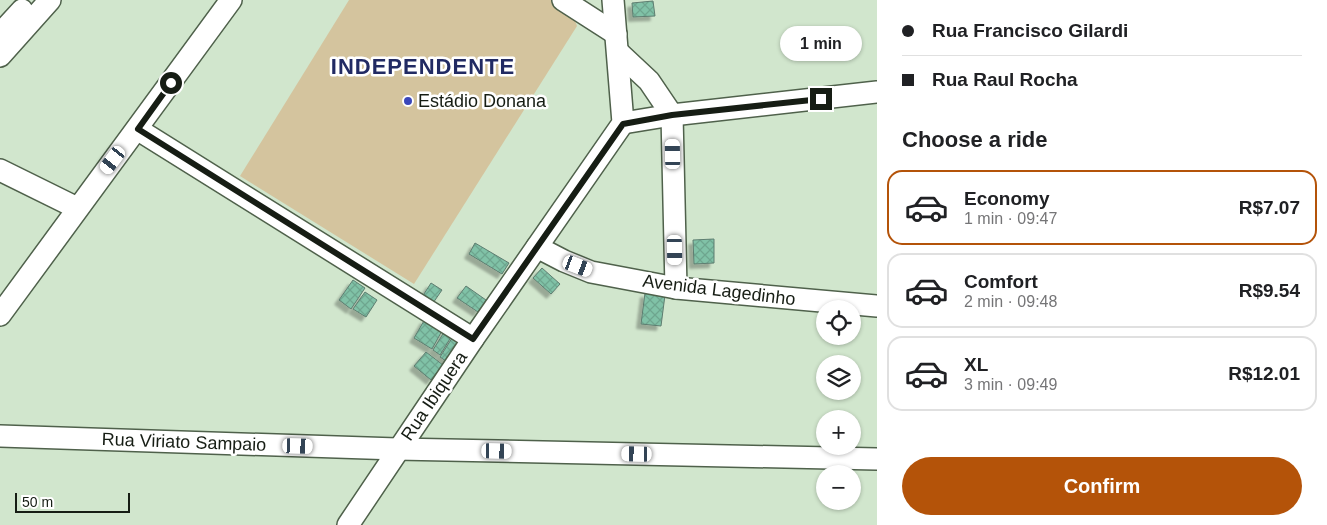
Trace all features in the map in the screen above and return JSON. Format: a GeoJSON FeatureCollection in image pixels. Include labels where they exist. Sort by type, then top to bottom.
{"type":"FeatureCollection","features":[{"type":"Feature","properties":{"kind":"street"},"geometry":{"type":"LineString","coordinates":[[0,56],[12,28],[30,0]]}},
{"type":"Feature","properties":{"kind":"street"},"geometry":{"type":"LineString","coordinates":[[12,28],[50,0]]}},
{"type":"Feature","properties":{"kind":"street"},"geometry":{"type":"LineString","coordinates":[[0,315],[231,0]]}},
{"type":"Feature","properties":{"kind":"street"},"geometry":{"type":"LineString","coordinates":[[563,0],[617,43],[649,81],[672,115],[676,288]]}},
{"type":"Feature","properties":{"kind":"street"},"geometry":{"type":"LineString","coordinates":[[613,0],[623,124],[672,115],[877,92]]}},
{"type":"Feature","properties":{"kind":"street","name":"Rua Ibiquera"},"geometry":{"type":"LineString","coordinates":[[348,525],[397,449],[623,124]]}},
{"type":"Feature","properties":{"kind":"street"},"geometry":{"type":"LineString","coordinates":[[138,129],[473,339]]}},
{"type":"Feature","properties":{"kind":"street"},"geometry":{"type":"LineString","coordinates":[[0,170],[77,208]]}},
{"type":"Feature","properties":{"kind":"street","name":"Avenida Lagedinho"},"geometry":{"type":"LineString","coordinates":[[537,247],[591,272],[676,288],[877,306]]}},
{"type":"Feature","properties":{"kind":"street","name":"Rua Viriato Sampaio"},"geometry":{"type":"LineString","coordinates":[[0,436],[397,449],[877,459]]}},
{"type":"Feature","properties":{"kind":"shaded area","name":"Estádio Donana"},"geometry":{"type":"Polygon","coordinates":[[[349,0],[556,0],[571,10],[577,26],[414,284],[240,176],[349,0]]]}},
{"type":"Feature","properties":{"kind":"building"},"geometry":{"type":"Polygon","coordinates":[[[653,1],[655,16],[633,17],[632,3],[653,1]]]}},
{"type":"Feature","properties":{"kind":"building"},"geometry":{"type":"Polygon","coordinates":[[[714,239],[714,263],[694,264],[693,240],[714,239]]]}},
{"type":"Feature","properties":{"kind":"building"},"geometry":{"type":"Polygon","coordinates":[[[475,243],[509,263],[502,274],[469,254],[475,243]]]}},
{"type":"Feature","properties":{"kind":"building"},"geometry":{"type":"Polygon","coordinates":[[[542,268],[560,284],[551,294],[533,278],[542,268]]]}},
{"type":"Feature","properties":{"kind":"building"},"geometry":{"type":"Polygon","coordinates":[[[353,280],[365,288],[351,309],[339,300],[353,280]]]}},
{"type":"Feature","properties":{"kind":"building"},"geometry":{"type":"Polygon","coordinates":[[[431,283],[442,290],[433,303],[422,297],[431,283]]]}},
{"type":"Feature","properties":{"kind":"building"},"geometry":{"type":"Polygon","coordinates":[[[466,286],[486,300],[478,312],[457,298],[466,286]]]}},
{"type":"Feature","properties":{"kind":"building"},"geometry":{"type":"Polygon","coordinates":[[[365,292],[377,300],[366,317],[353,309],[365,292]]]}},
{"type":"Feature","properties":{"kind":"building"},"geometry":{"type":"Polygon","coordinates":[[[645,293],[665,295],[661,326],[641,324],[645,293]]]}},
{"type":"Feature","properties":{"kind":"building"},"geometry":{"type":"Polygon","coordinates":[[[425,319],[443,329],[432,349],[414,338],[425,319]]]}},
{"type":"Feature","properties":{"kind":"building"},"geometry":{"type":"Polygon","coordinates":[[[446,329],[453,334],[440,355],[433,350],[446,329]]]}},
{"type":"Feature","properties":{"kind":"building"},"geometry":{"type":"Polygon","coordinates":[[[454,335],[463,341],[449,363],[440,357],[454,335]]]}},
{"type":"Feature","properties":{"kind":"building"},"geometry":{"type":"Polygon","coordinates":[[[426,352],[443,365],[431,380],[414,366],[426,352]]]}},
{"type":"Feature","properties":{"kind":"place","name":"Estádio Donana"},"geometry":{"type":"Point","coordinates":[408,101]}},
{"type":"Feature","properties":{"kind":"district","name":"INDEPENDENTE"},"geometry":{"type":"Point","coordinates":[423,66]}},
{"type":"Feature","properties":{"kind":"route"},"geometry":{"type":"LineString","coordinates":[[171,83],[138,129],[473,339],[623,124],[672,115],[821,99]]}}]}
